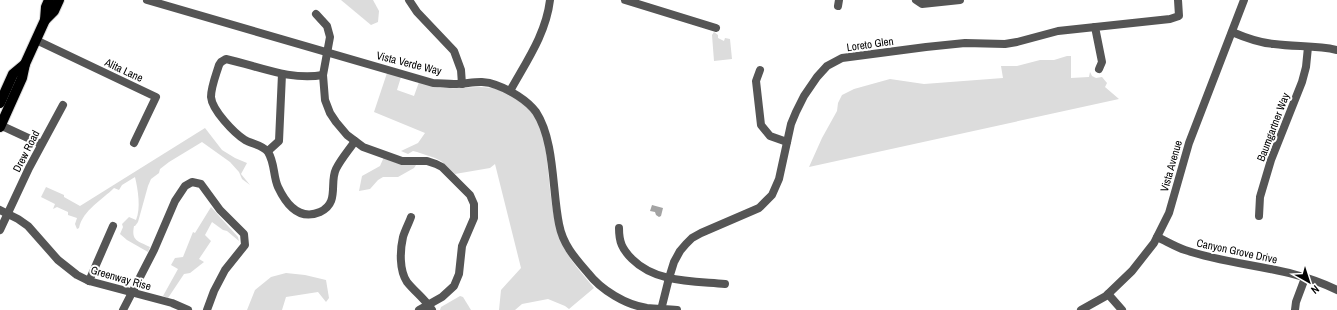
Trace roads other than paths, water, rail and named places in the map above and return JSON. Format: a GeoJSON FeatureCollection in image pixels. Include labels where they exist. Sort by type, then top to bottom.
{"type":"FeatureCollection","features":[{"type":"Feature","properties":{"kind":"main road"},"geometry":{"type":"LineString","coordinates":[[0,126],[22,78],[24,64],[45,20],[46,7],[49,0]]}},
{"type":"Feature","properties":{"kind":"main road"},"geometry":{"type":"LineString","coordinates":[[45,20],[54,11],[59,0]]}},
{"type":"Feature","properties":{"kind":"main road"},"geometry":{"type":"LineString","coordinates":[[0,103],[13,74],[24,64]]}},
{"type":"Feature","properties":{"kind":"street","name":"Vista Verde Way"},"geometry":{"type":"LineString","coordinates":[[147,0],[433,83],[462,84],[480,81],[495,84],[510,91],[525,102],[535,112],[545,131],[549,148],[559,225],[567,248],[594,281],[623,300],[646,308],[677,310]]}},
{"type":"Feature","properties":{"kind":"street"},"geometry":{"type":"LineString","coordinates":[[409,0],[417,12],[454,51],[461,70],[462,84]]}},
{"type":"Feature","properties":{"kind":"street"},"geometry":{"type":"LineString","coordinates":[[510,91],[541,34],[550,0]]}},
{"type":"Feature","properties":{"kind":"street"},"geometry":{"type":"LineString","coordinates":[[625,0],[716,28]]}},
{"type":"Feature","properties":{"kind":"street"},"geometry":{"type":"LineString","coordinates":[[916,0],[922,4],[960,0]]}},
{"type":"Feature","properties":{"kind":"street","name":"Loreto Glen"},"geometry":{"type":"LineString","coordinates":[[661,309],[669,278],[680,251],[692,238],[758,208],[772,195],[776,186],[791,124],[796,112],[808,90],[827,66],[842,58],[965,43],[1005,44],[1058,31],[1162,20],[1179,16],[1178,0]]}},
{"type":"Feature","properties":{"kind":"street","name":"Vista Avenue"},"geometry":{"type":"LineString","coordinates":[[1081,310],[1108,294],[1132,271],[1154,243],[1169,213],[1189,143],[1244,0]]}},
{"type":"Feature","properties":{"kind":"street"},"geometry":{"type":"LineString","coordinates":[[316,14],[326,26],[330,38],[323,75],[325,100],[330,113],[347,135],[364,147],[402,161],[427,161],[442,167],[470,195],[474,204],[474,218],[462,246],[460,274],[454,286],[430,308],[419,310]]}},
{"type":"Feature","properties":{"kind":"street"},"geometry":{"type":"LineString","coordinates":[[1095,27],[1102,62],[1099,69]]}},
{"type":"Feature","properties":{"kind":"street"},"geometry":{"type":"LineString","coordinates":[[1232,32],[1249,39],[1273,44],[1337,50]]}},
{"type":"Feature","properties":{"kind":"street","name":"Alita Lane"},"geometry":{"type":"LineString","coordinates":[[36,40],[156,97],[134,143]]}},
{"type":"Feature","properties":{"kind":"street","name":"Baumgartner Way"},"geometry":{"type":"LineString","coordinates":[[1259,216],[1260,197],[1271,160],[1302,82],[1306,67],[1308,47]]}},
{"type":"Feature","properties":{"kind":"street"},"geometry":{"type":"LineString","coordinates":[[323,75],[314,77],[282,74],[226,59],[219,64],[211,99],[216,110],[232,130],[244,139],[265,148],[268,151],[273,160],[274,173],[278,187],[285,199],[298,213],[305,215],[320,212],[329,205],[334,191],[334,176],[336,170],[355,141]]}},
{"type":"Feature","properties":{"kind":"street"},"geometry":{"type":"LineString","coordinates":[[760,70],[756,81],[761,125],[770,136],[787,142]]}},
{"type":"Feature","properties":{"kind":"street"},"geometry":{"type":"LineString","coordinates":[[268,151],[279,142],[282,74]]}},
{"type":"Feature","properties":{"kind":"street","name":"Drew Road"},"geometry":{"type":"LineString","coordinates":[[0,230],[4,211],[63,105]]}},
{"type":"Feature","properties":{"kind":"street"},"geometry":{"type":"LineString","coordinates":[[0,126],[41,144]]}},
{"type":"Feature","properties":{"kind":"street"},"geometry":{"type":"LineString","coordinates":[[123,310],[154,250],[175,201],[185,186],[192,182],[201,184],[220,210],[244,234],[246,242],[225,270],[214,291],[207,310]]}},
{"type":"Feature","properties":{"kind":"street","name":"Greenway Rise"},"geometry":{"type":"LineString","coordinates":[[4,211],[28,226],[58,260],[77,275],[90,281],[172,303],[188,310]]}},
{"type":"Feature","properties":{"kind":"street"},"geometry":{"type":"LineString","coordinates":[[411,217],[403,236],[401,257],[404,276],[408,283],[430,308]]}},
{"type":"Feature","properties":{"kind":"street"},"geometry":{"type":"LineString","coordinates":[[90,281],[113,226]]}},
{"type":"Feature","properties":{"kind":"street"},"geometry":{"type":"LineString","coordinates":[[619,228],[620,240],[623,247],[635,262],[644,269],[669,278],[725,284]]}},
{"type":"Feature","properties":{"kind":"street","name":"Canyon Grove Drive"},"geometry":{"type":"LineString","coordinates":[[1157,237],[1184,250],[1222,260],[1298,275],[1337,290]]}},
{"type":"Feature","properties":{"kind":"street"},"geometry":{"type":"LineString","coordinates":[[1295,310],[1296,302],[1305,278]]}},
{"type":"Feature","properties":{"kind":"street"},"geometry":{"type":"LineString","coordinates":[[1108,294],[1122,310]]}}]}
